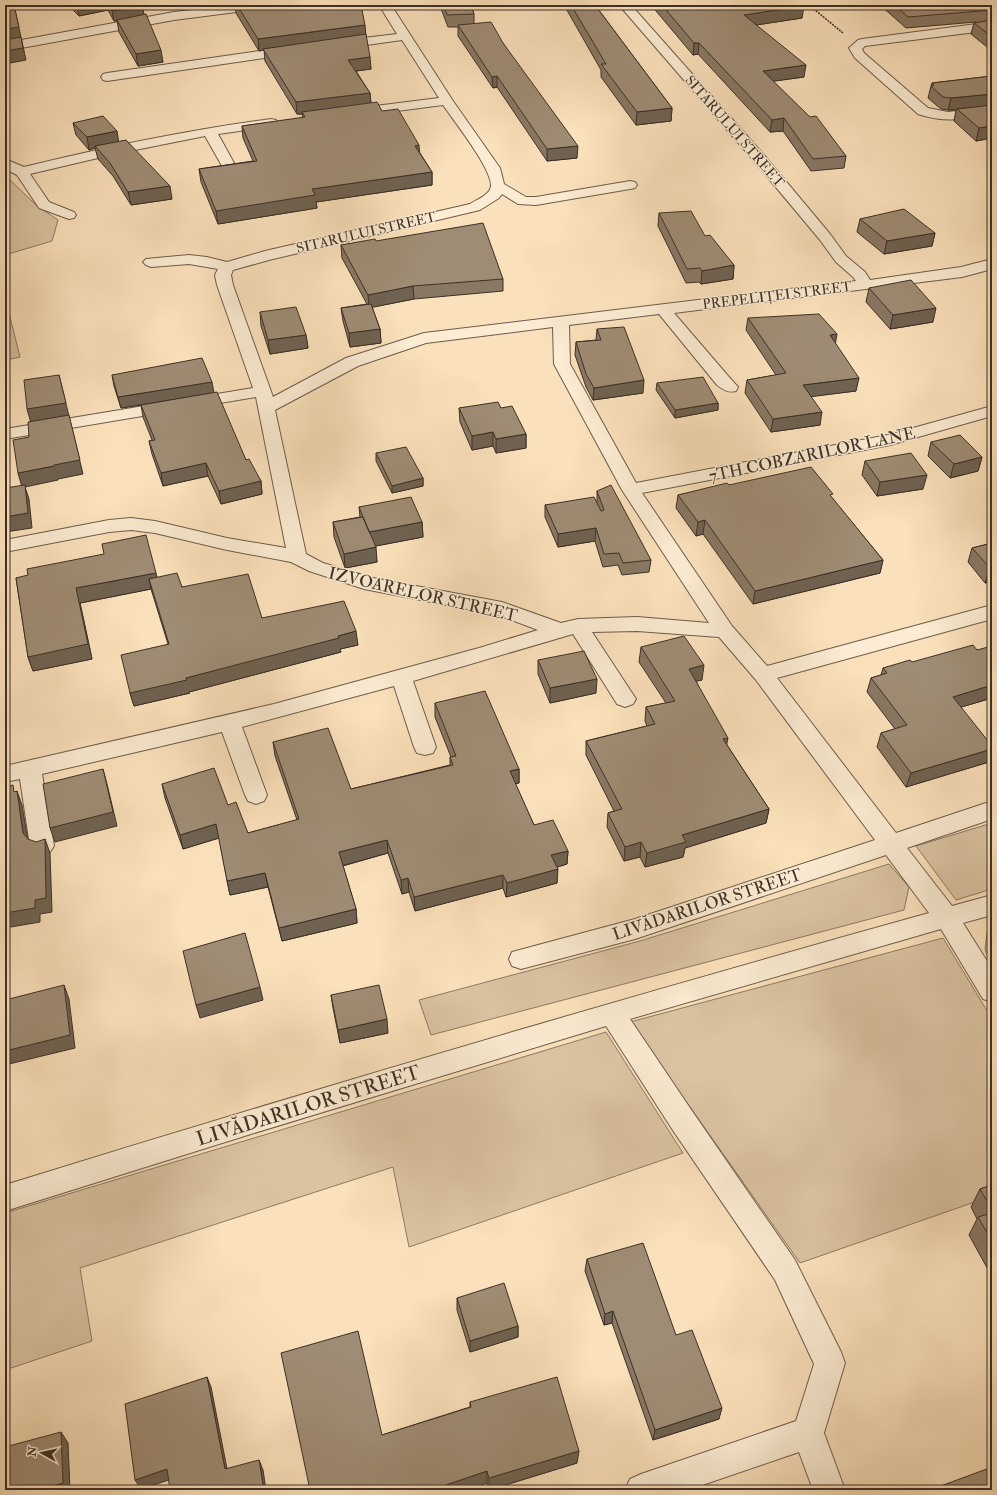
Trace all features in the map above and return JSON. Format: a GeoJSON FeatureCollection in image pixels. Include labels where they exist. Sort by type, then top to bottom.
{"type":"FeatureCollection","features":[{"type":"Feature","properties":{"kind":"street"},"geometry":{"type":"LineString","coordinates":[[5,47],[174,16],[267,5]]}},
{"type":"Feature","properties":{"kind":"street"},"geometry":{"type":"LineString","coordinates":[[385,5],[447,101],[493,168],[498,186],[523,201],[536,201],[630,185]]}},
{"type":"Feature","properties":{"kind":"street","name":"SITARULUI STREET"},"geometry":{"type":"LineString","coordinates":[[625,5],[759,158],[825,237],[841,259],[860,275],[865,285]]}},
{"type":"Feature","properties":{"kind":"street"},"geometry":{"type":"LineString","coordinates":[[992,26],[862,43],[857,45],[855,48],[859,55],[923,111],[938,116],[954,116],[992,111]]}},
{"type":"Feature","properties":{"kind":"street"},"geometry":{"type":"LineString","coordinates":[[330,46],[406,36]]}},
{"type":"Feature","properties":{"kind":"street"},"geometry":{"type":"LineString","coordinates":[[107,77],[307,49]]}},
{"type":"Feature","properties":{"kind":"street"},"geometry":{"type":"LineString","coordinates":[[338,115],[447,101]]}},
{"type":"Feature","properties":{"kind":"street"},"geometry":{"type":"LineString","coordinates":[[22,172],[95,154],[209,131],[284,121]]}},
{"type":"Feature","properties":{"kind":"street"},"geometry":{"type":"LineString","coordinates":[[209,131],[227,163]]}},
{"type":"Feature","properties":{"kind":"street"},"geometry":{"type":"LineString","coordinates":[[5,163],[22,172],[44,205],[69,216]]}},
{"type":"Feature","properties":{"kind":"street","name":"SITARULUI STREET"},"geometry":{"type":"LineString","coordinates":[[227,267],[265,256],[475,207],[494,195],[498,186]]}},
{"type":"Feature","properties":{"kind":"street"},"geometry":{"type":"LineString","coordinates":[[151,262],[190,258],[212,262],[227,267],[223,275],[225,285],[264,399],[298,557]]}},
{"type":"Feature","properties":{"kind":"street"},"geometry":{"type":"LineString","coordinates":[[820,290],[834,275],[841,259]]}},
{"type":"Feature","properties":{"kind":"street","name":"PREPELIȚEI STREET"},"geometry":{"type":"LineString","coordinates":[[5,434],[264,399],[352,362],[424,338],[865,285],[962,272],[992,264]]}},
{"type":"Feature","properties":{"kind":"street"},"geometry":{"type":"LineString","coordinates":[[663,309],[723,382],[730,387]]}},
{"type":"Feature","properties":{"kind":"street"},"geometry":{"type":"LineString","coordinates":[[561,321],[562,364],[631,490],[725,631],[763,675],[948,918],[992,991]]}},
{"type":"Feature","properties":{"kind":"street","name":"7TH COBZARILOR LANE"},"geometry":{"type":"LineString","coordinates":[[631,490],[890,440],[992,410]]}},
{"type":"Feature","properties":{"kind":"street","name":"IZVOARELOR STREET"},"geometry":{"type":"LineString","coordinates":[[5,546],[109,526],[131,524],[155,527],[226,544],[298,557],[316,567],[371,584],[502,610],[569,628]]}},
{"type":"Feature","properties":{"kind":"street"},"geometry":{"type":"LineString","coordinates":[[763,675],[992,612]]}},
{"type":"Feature","properties":{"kind":"street"},"geometry":{"type":"LineString","coordinates":[[5,774],[229,722],[401,677],[569,628],[637,624],[725,631]]}},
{"type":"Feature","properties":{"kind":"street"},"geometry":{"type":"LineString","coordinates":[[569,628],[625,699]]}},
{"type":"Feature","properties":{"kind":"street"},"geometry":{"type":"LineString","coordinates":[[401,677],[426,747]]}},
{"type":"Feature","properties":{"kind":"street"},"geometry":{"type":"LineString","coordinates":[[229,722],[256,795]]}},
{"type":"Feature","properties":{"kind":"street"},"geometry":{"type":"LineString","coordinates":[[30,768],[42,846]]}},
{"type":"Feature","properties":{"kind":"street","name":"LIVĂDARILOR STREET"},"geometry":{"type":"LineString","coordinates":[[521,959],[634,929],[992,810]]}},
{"type":"Feature","properties":{"kind":"street","name":"LIVĂDARILOR STREET"},"geometry":{"type":"LineString","coordinates":[[5,1198],[612,1013],[992,906]]}},
{"type":"Feature","properties":{"kind":"street"},"geometry":{"type":"LineString","coordinates":[[612,1013],[682,1120],[785,1270],[830,1363],[808,1433],[829,1490]]}},
{"type":"Feature","properties":{"kind":"street"},"geometry":{"type":"LineString","coordinates":[[641,1490],[808,1433]]}},
{"type":"Feature","properties":{"kind":"path"},"geometry":{"type":"LineString","coordinates":[[809,5],[857,45]]}},
{"type":"Feature","properties":{"kind":"shaded area"},"geometry":{"type":"Polygon","coordinates":[[[5,175],[36,205],[58,220],[52,241],[5,255],[5,175]]]}},
{"type":"Feature","properties":{"kind":"shaded area"},"geometry":{"type":"Polygon","coordinates":[[[5,297],[20,357],[5,360],[5,297]]]}},
{"type":"Feature","properties":{"kind":"shaded area"},"geometry":{"type":"Polygon","coordinates":[[[992,823],[992,889],[956,900],[916,846],[992,823]]]}},
{"type":"Feature","properties":{"kind":"shaded area"},"geometry":{"type":"Polygon","coordinates":[[[889,864],[909,887],[904,910],[431,1035],[419,1000],[640,941],[889,864]]]}},
{"type":"Feature","properties":{"kind":"shaded area"},"geometry":{"type":"Polygon","coordinates":[[[992,931],[992,966],[985,950],[987,932],[992,931]]]}},
{"type":"Feature","properties":{"kind":"shaded area"},"geometry":{"type":"Polygon","coordinates":[[[943,938],[992,1019],[992,1196],[800,1263],[630,1022],[943,938]]]}},
{"type":"Feature","properties":{"kind":"shaded area"},"geometry":{"type":"Polygon","coordinates":[[[606,1032],[683,1153],[409,1247],[393,1167],[80,1268],[92,1341],[5,1370],[5,1213],[606,1032]]]}},
{"type":"Feature","properties":{"kind":"building"},"geometry":{"type":"Polygon","coordinates":[[[5,5],[14,5],[19,27],[5,29],[5,5]]]}},
{"type":"Feature","properties":{"kind":"building"},"geometry":{"type":"Polygon","coordinates":[[[109,5],[142,5],[142,6],[112,11],[109,5]]]}},
{"type":"Feature","properties":{"kind":"building"},"geometry":{"type":"Polygon","coordinates":[[[237,5],[361,5],[365,25],[258,39],[237,5]]]}},
{"type":"Feature","properties":{"kind":"building"},"geometry":{"type":"Polygon","coordinates":[[[444,5],[471,5],[474,14],[447,15],[444,5]]]}},
{"type":"Feature","properties":{"kind":"building"},"geometry":{"type":"Polygon","coordinates":[[[571,5],[595,5],[672,108],[637,112],[601,64],[606,64],[571,5]]]}},
{"type":"Feature","properties":{"kind":"building"},"geometry":{"type":"Polygon","coordinates":[[[662,5],[804,6],[744,15],[806,65],[763,71],[810,117],[816,116],[846,156],[813,159],[784,118],[772,120],[699,43],[694,43],[662,5]]]}},
{"type":"Feature","properties":{"kind":"building"},"geometry":{"type":"Polygon","coordinates":[[[895,5],[992,5],[992,10],[908,17],[895,5]]]}},
{"type":"Feature","properties":{"kind":"building"},"geometry":{"type":"Polygon","coordinates":[[[146,14],[161,50],[136,54],[117,20],[146,14]]]}},
{"type":"Feature","properties":{"kind":"building"},"geometry":{"type":"Polygon","coordinates":[[[992,20],[992,37],[974,23],[992,20]]]}},
{"type":"Feature","properties":{"kind":"building"},"geometry":{"type":"Polygon","coordinates":[[[491,22],[503,43],[578,146],[547,149],[497,76],[492,77],[458,25],[491,22]]]}},
{"type":"Feature","properties":{"kind":"building"},"geometry":{"type":"Polygon","coordinates":[[[366,34],[370,57],[348,60],[370,93],[296,102],[263,49],[366,34]]]}},
{"type":"Feature","properties":{"kind":"building"},"geometry":{"type":"Polygon","coordinates":[[[21,37],[23,48],[5,51],[5,40],[21,37]]]}},
{"type":"Feature","properties":{"kind":"building"},"geometry":{"type":"Polygon","coordinates":[[[992,76],[992,94],[951,98],[943,97],[931,86],[934,85],[932,83],[992,76]]]}},
{"type":"Feature","properties":{"kind":"building"},"geometry":{"type":"Polygon","coordinates":[[[377,102],[382,111],[398,109],[419,145],[415,146],[432,172],[312,189],[315,195],[216,211],[199,169],[257,161],[242,126],[305,117],[302,112],[377,102]]]}},
{"type":"Feature","properties":{"kind":"building"},"geometry":{"type":"Polygon","coordinates":[[[992,105],[992,126],[979,128],[957,109],[992,105]]]}},
{"type":"Feature","properties":{"kind":"building"},"geometry":{"type":"Polygon","coordinates":[[[103,116],[117,131],[87,137],[73,123],[103,116]]]}},
{"type":"Feature","properties":{"kind":"building"},"geometry":{"type":"Polygon","coordinates":[[[126,140],[170,186],[128,192],[110,163],[95,146],[126,140]]]}},
{"type":"Feature","properties":{"kind":"building"},"geometry":{"type":"Polygon","coordinates":[[[904,209],[935,233],[887,241],[860,219],[904,209]]]}},
{"type":"Feature","properties":{"kind":"building"},"geometry":{"type":"Polygon","coordinates":[[[691,211],[705,236],[710,235],[734,265],[702,271],[700,268],[687,269],[659,213],[691,211]]]}},
{"type":"Feature","properties":{"kind":"building"},"geometry":{"type":"Polygon","coordinates":[[[483,223],[503,279],[413,286],[368,295],[341,245],[375,239],[376,241],[483,223]]]}},
{"type":"Feature","properties":{"kind":"building"},"geometry":{"type":"Polygon","coordinates":[[[911,280],[936,308],[893,315],[869,288],[911,280]]]}},
{"type":"Feature","properties":{"kind":"building"},"geometry":{"type":"Polygon","coordinates":[[[371,304],[380,329],[349,333],[341,308],[371,304]]]}},
{"type":"Feature","properties":{"kind":"building"},"geometry":{"type":"Polygon","coordinates":[[[296,307],[306,335],[268,340],[260,312],[296,307]]]}},
{"type":"Feature","properties":{"kind":"building"},"geometry":{"type":"Polygon","coordinates":[[[819,314],[837,334],[830,335],[859,378],[803,385],[822,412],[773,419],[747,380],[786,373],[748,318],[819,314]]]}},
{"type":"Feature","properties":{"kind":"building"},"geometry":{"type":"Polygon","coordinates":[[[624,327],[644,380],[594,388],[586,374],[576,342],[601,340],[597,329],[624,327]]]}},
{"type":"Feature","properties":{"kind":"building"},"geometry":{"type":"Polygon","coordinates":[[[202,358],[212,382],[118,397],[112,375],[202,358]]]}},
{"type":"Feature","properties":{"kind":"building"},"geometry":{"type":"Polygon","coordinates":[[[59,375],[66,403],[27,409],[24,380],[59,375]]]}},
{"type":"Feature","properties":{"kind":"building"},"geometry":{"type":"Polygon","coordinates":[[[703,377],[718,403],[675,410],[657,383],[703,377]]]}},
{"type":"Feature","properties":{"kind":"building"},"geometry":{"type":"Polygon","coordinates":[[[217,392],[246,460],[249,459],[261,481],[219,491],[206,463],[161,473],[149,441],[155,440],[141,405],[217,392]]]}},
{"type":"Feature","properties":{"kind":"building"},"geometry":{"type":"Polygon","coordinates":[[[498,402],[501,408],[512,406],[526,434],[496,439],[493,432],[472,436],[459,408],[498,402]]]}},
{"type":"Feature","properties":{"kind":"building"},"geometry":{"type":"Polygon","coordinates":[[[69,415],[80,460],[18,473],[13,440],[29,437],[28,422],[69,415]]]}},
{"type":"Feature","properties":{"kind":"building"},"geometry":{"type":"Polygon","coordinates":[[[960,435],[982,457],[954,464],[931,442],[960,435]]]}},
{"type":"Feature","properties":{"kind":"building"},"geometry":{"type":"Polygon","coordinates":[[[406,447],[423,478],[392,486],[376,453],[406,447]]]}},
{"type":"Feature","properties":{"kind":"building"},"geometry":{"type":"Polygon","coordinates":[[[911,453],[927,475],[880,482],[865,461],[911,453]]]}},
{"type":"Feature","properties":{"kind":"building"},"geometry":{"type":"Polygon","coordinates":[[[811,467],[833,494],[830,495],[883,560],[755,591],[705,520],[698,522],[678,495],[727,483],[729,485],[811,467]]]}},
{"type":"Feature","properties":{"kind":"building"},"geometry":{"type":"Polygon","coordinates":[[[25,485],[28,513],[5,517],[5,488],[25,485]]]}},
{"type":"Feature","properties":{"kind":"building"},"geometry":{"type":"Polygon","coordinates":[[[611,485],[651,560],[623,563],[619,553],[604,554],[596,528],[558,534],[545,505],[594,497],[601,511],[604,510],[597,491],[611,485]]]}},
{"type":"Feature","properties":{"kind":"building"},"geometry":{"type":"Polygon","coordinates":[[[411,497],[422,522],[369,532],[359,507],[411,497]]]}},
{"type":"Feature","properties":{"kind":"building"},"geometry":{"type":"Polygon","coordinates":[[[363,517],[376,547],[344,554],[333,522],[363,517]]]}},
{"type":"Feature","properties":{"kind":"building"},"geometry":{"type":"Polygon","coordinates":[[[146,535],[156,573],[76,588],[88,644],[28,657],[16,578],[28,575],[27,569],[104,554],[102,544],[146,535]]]}},
{"type":"Feature","properties":{"kind":"building"},"geometry":{"type":"Polygon","coordinates":[[[992,543],[992,568],[990,568],[972,548],[992,543]]]}},
{"type":"Feature","properties":{"kind":"building"},"geometry":{"type":"Polygon","coordinates":[[[177,573],[182,587],[248,574],[262,618],[344,601],[356,631],[338,636],[339,638],[186,678],[187,680],[130,693],[121,655],[169,644],[149,579],[177,573]]]}},
{"type":"Feature","properties":{"kind":"building"},"geometry":{"type":"Polygon","coordinates":[[[684,636],[704,665],[689,669],[728,738],[723,739],[769,809],[682,835],[686,842],[647,853],[641,842],[625,847],[608,813],[622,809],[586,741],[655,724],[646,707],[675,701],[641,647],[684,636]]]}},
{"type":"Feature","properties":{"kind":"building"},"geometry":{"type":"Polygon","coordinates":[[[973,645],[977,650],[988,647],[992,651],[992,685],[953,697],[992,746],[992,749],[911,773],[881,733],[907,725],[871,678],[887,673],[883,668],[910,660],[912,662],[973,645]]]}},
{"type":"Feature","properties":{"kind":"building"},"geometry":{"type":"Polygon","coordinates":[[[584,651],[597,679],[550,688],[538,660],[584,651]]]}},
{"type":"Feature","properties":{"kind":"building"},"geometry":{"type":"Polygon","coordinates":[[[485,691],[519,769],[510,771],[534,825],[553,820],[568,851],[551,855],[558,869],[507,883],[503,875],[414,897],[408,878],[401,880],[387,840],[339,852],[356,909],[279,928],[265,873],[227,881],[216,824],[180,835],[162,784],[214,768],[228,805],[236,802],[248,833],[299,819],[273,742],[328,728],[351,789],[453,765],[450,757],[456,756],[435,703],[485,691]]]}},
{"type":"Feature","properties":{"kind":"building"},"geometry":{"type":"Polygon","coordinates":[[[103,769],[113,812],[50,828],[43,784],[103,769]]]}},
{"type":"Feature","properties":{"kind":"building"},"geometry":{"type":"Polygon","coordinates":[[[13,785],[14,792],[17,791],[23,833],[28,839],[36,842],[45,839],[46,898],[35,900],[35,908],[5,913],[5,787],[13,785]]]}},
{"type":"Feature","properties":{"kind":"building"},"geometry":{"type":"Polygon","coordinates":[[[245,933],[260,987],[196,1005],[183,951],[245,933]]]}},
{"type":"Feature","properties":{"kind":"building"},"geometry":{"type":"Polygon","coordinates":[[[64,985],[70,1035],[5,1051],[5,1000],[64,985]]]}},
{"type":"Feature","properties":{"kind":"building"},"geometry":{"type":"Polygon","coordinates":[[[379,985],[387,1019],[338,1030],[331,995],[379,985]]]}},
{"type":"Feature","properties":{"kind":"building"},"geometry":{"type":"Polygon","coordinates":[[[992,1185],[992,1210],[980,1189],[992,1185]]]}},
{"type":"Feature","properties":{"kind":"building"},"geometry":{"type":"Polygon","coordinates":[[[992,1213],[992,1241],[978,1217],[992,1213]]]}},
{"type":"Feature","properties":{"kind":"building"},"geometry":{"type":"Polygon","coordinates":[[[643,1243],[676,1335],[692,1330],[722,1408],[655,1430],[613,1311],[605,1314],[587,1259],[643,1243]]]}},
{"type":"Feature","properties":{"kind":"building"},"geometry":{"type":"Polygon","coordinates":[[[504,1283],[518,1326],[470,1341],[457,1298],[504,1283]]]}},
{"type":"Feature","properties":{"kind":"building"},"geometry":{"type":"Polygon","coordinates":[[[358,1331],[382,1435],[471,1407],[470,1402],[557,1377],[579,1451],[489,1478],[487,1471],[437,1488],[437,1490],[310,1490],[281,1353],[358,1331]]]}},
{"type":"Feature","properties":{"kind":"building"},"geometry":{"type":"Polygon","coordinates":[[[207,1377],[225,1469],[259,1460],[264,1490],[170,1490],[167,1469],[135,1480],[125,1404],[207,1377]]]}},
{"type":"Feature","properties":{"kind":"building"},"geometry":{"type":"Polygon","coordinates":[[[61,1432],[63,1483],[39,1490],[5,1490],[5,1447],[61,1432]]]}},
{"type":"Feature","properties":{"kind":"building"},"geometry":{"type":"Polygon","coordinates":[[[992,1467],[992,1490],[940,1490],[938,1487],[992,1467]]]}}]}
